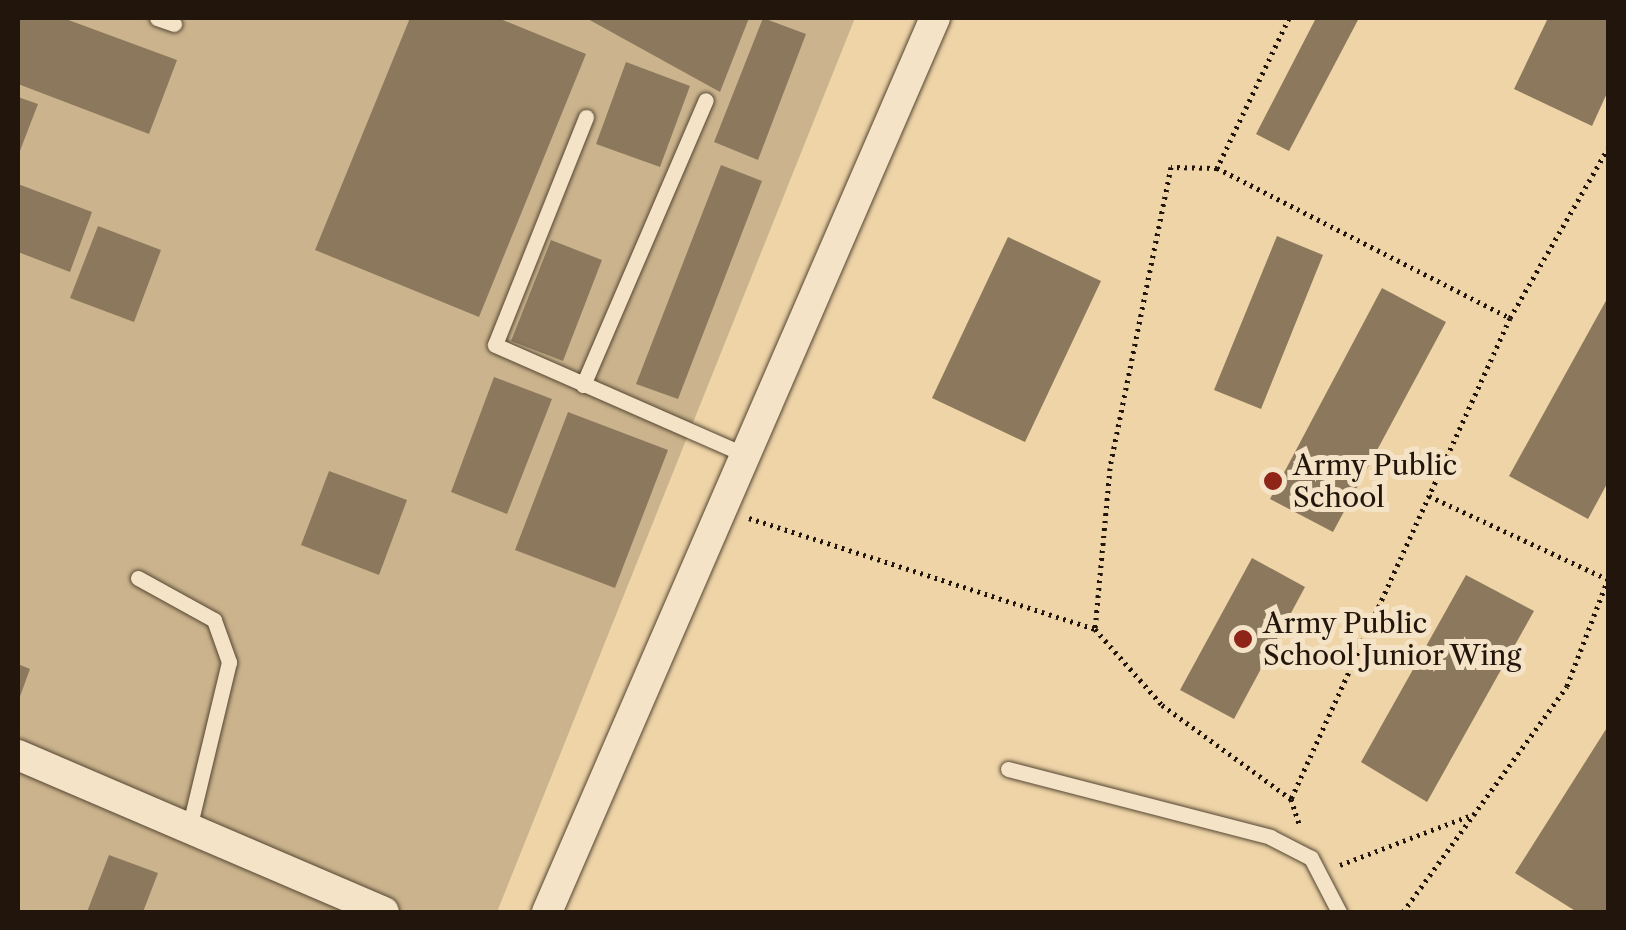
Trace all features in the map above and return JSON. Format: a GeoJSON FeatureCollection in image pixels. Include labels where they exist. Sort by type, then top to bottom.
{"type":"FeatureCollection","features":[{"type":"Feature","properties":{"kind":"street"},"geometry":{"type":"LineString","coordinates":[[548,912],[935,18]]}},
{"type":"Feature","properties":{"kind":"street"},"geometry":{"type":"LineString","coordinates":[[18,756],[384,912]]}},
{"type":"Feature","properties":{"kind":"lane"},"geometry":{"type":"LineString","coordinates":[[157,18],[174,24]]}},
{"type":"Feature","properties":{"kind":"lane"},"geometry":{"type":"LineString","coordinates":[[583,385],[706,100]]}},
{"type":"Feature","properties":{"kind":"lane"},"geometry":{"type":"LineString","coordinates":[[586,117],[495,345],[746,456]]}},
{"type":"Feature","properties":{"kind":"lane"},"geometry":{"type":"LineString","coordinates":[[138,578],[214,620],[229,662],[188,829]]}},
{"type":"Feature","properties":{"kind":"lane"},"geometry":{"type":"LineString","coordinates":[[1008,769],[1270,837],[1311,858],[1339,912]]}},
{"type":"Feature","properties":{"kind":"path"},"geometry":{"type":"LineString","coordinates":[[1217,168],[1289,18]]}},
{"type":"Feature","properties":{"kind":"path"},"geometry":{"type":"LineString","coordinates":[[1290,798],[1510,318],[1608,148]]}},
{"type":"Feature","properties":{"kind":"path"},"geometry":{"type":"LineString","coordinates":[[1095,629],[1110,468],[1171,167],[1217,168],[1510,318]]}},
{"type":"Feature","properties":{"kind":"path"},"geometry":{"type":"LineString","coordinates":[[1403,912],[1567,686],[1608,579],[1428,496]]}},
{"type":"Feature","properties":{"kind":"path"},"geometry":{"type":"LineString","coordinates":[[722,510],[1095,629],[1162,705],[1290,798],[1311,858]]}},
{"type":"Feature","properties":{"kind":"path"},"geometry":{"type":"LineString","coordinates":[[1319,874],[1474,814]]}},
{"type":"Feature","properties":{"kind":"shaded area"},"geometry":{"type":"Polygon","coordinates":[[[18,18],[855,18],[497,912],[18,912],[18,18]]]}},
{"type":"Feature","properties":{"kind":"building"},"geometry":{"type":"Polygon","coordinates":[[[18,18],[63,18],[177,60],[149,134],[18,84],[18,18]]]}},
{"type":"Feature","properties":{"kind":"building"},"geometry":{"type":"Polygon","coordinates":[[[410,18],[498,18],[586,54],[479,317],[315,250],[410,18]]]}},
{"type":"Feature","properties":{"kind":"building"},"geometry":{"type":"Polygon","coordinates":[[[586,18],[749,18],[720,92],[586,18]]]}},
{"type":"Feature","properties":{"kind":"building"},"geometry":{"type":"Polygon","coordinates":[[[763,18],[806,34],[758,160],[714,142],[763,18]]]}},
{"type":"Feature","properties":{"kind":"building"},"geometry":{"type":"Polygon","coordinates":[[[1316,18],[1359,18],[1289,151],[1256,134],[1316,18]]]}},
{"type":"Feature","properties":{"kind":"building"},"geometry":{"type":"Polygon","coordinates":[[[1548,18],[1608,18],[1608,91],[1592,126],[1514,89],[1548,18]]]}},
{"type":"Feature","properties":{"kind":"building"},"geometry":{"type":"Polygon","coordinates":[[[626,62],[690,86],[660,167],[596,144],[626,62]]]}},
{"type":"Feature","properties":{"kind":"building"},"geometry":{"type":"Polygon","coordinates":[[[18,97],[38,104],[18,156],[18,97]]]}},
{"type":"Feature","properties":{"kind":"building"},"geometry":{"type":"Polygon","coordinates":[[[721,165],[762,181],[678,399],[636,384],[721,165]]]}},
{"type":"Feature","properties":{"kind":"building"},"geometry":{"type":"Polygon","coordinates":[[[18,184],[92,212],[70,272],[18,252],[18,184]]]}},
{"type":"Feature","properties":{"kind":"building"},"geometry":{"type":"Polygon","coordinates":[[[98,226],[161,250],[134,322],[70,298],[98,226]]]}},
{"type":"Feature","properties":{"kind":"building"},"geometry":{"type":"Polygon","coordinates":[[[1277,236],[1323,255],[1261,409],[1214,390],[1277,236]]]}},
{"type":"Feature","properties":{"kind":"building"},"geometry":{"type":"Polygon","coordinates":[[[1008,237],[1101,281],[1025,442],[932,398],[1008,237]]]}},
{"type":"Feature","properties":{"kind":"building"},"geometry":{"type":"Polygon","coordinates":[[[551,240],[602,260],[563,361],[511,341],[551,240]]]}},
{"type":"Feature","properties":{"kind":"building"},"geometry":{"type":"Polygon","coordinates":[[[1382,288],[1446,322],[1333,532],[1270,499],[1382,288]]]}},
{"type":"Feature","properties":{"kind":"building"},"geometry":{"type":"Polygon","coordinates":[[[1608,297],[1608,482],[1588,519],[1509,476],[1608,297]]]}},
{"type":"Feature","properties":{"kind":"building"},"geometry":{"type":"Polygon","coordinates":[[[494,377],[552,399],[507,514],[451,492],[494,377]]]}},
{"type":"Feature","properties":{"kind":"building"},"geometry":{"type":"Polygon","coordinates":[[[568,412],[668,450],[615,588],[515,550],[568,412]]]}},
{"type":"Feature","properties":{"kind":"building"},"geometry":{"type":"Polygon","coordinates":[[[329,471],[407,500],[379,575],[301,545],[329,471]]]}},
{"type":"Feature","properties":{"kind":"building","name":"Army Public School Junior Wing"},"geometry":{"type":"Polygon","coordinates":[[[1252,558],[1305,587],[1234,719],[1180,690],[1252,558]]]}},
{"type":"Feature","properties":{"kind":"building"},"geometry":{"type":"Polygon","coordinates":[[[1466,575],[1534,611],[1427,802],[1361,762],[1466,575]]]}},
{"type":"Feature","properties":{"kind":"building"},"geometry":{"type":"Polygon","coordinates":[[[18,664],[30,669],[18,702],[18,664]]]}},
{"type":"Feature","properties":{"kind":"building"},"geometry":{"type":"Polygon","coordinates":[[[1608,726],[1608,912],[1577,912],[1515,873],[1608,726]]]}},
{"type":"Feature","properties":{"kind":"building"},"geometry":{"type":"Polygon","coordinates":[[[109,855],[158,873],[143,912],[87,912],[109,855]]]}},
{"type":"Feature","properties":{"kind":"place","name":"Army Public School"},"geometry":{"type":"Point","coordinates":[1273,481]}},
{"type":"Feature","properties":{"kind":"place","name":"Army Public School Junior Wing"},"geometry":{"type":"Point","coordinates":[1243,639]}}]}
